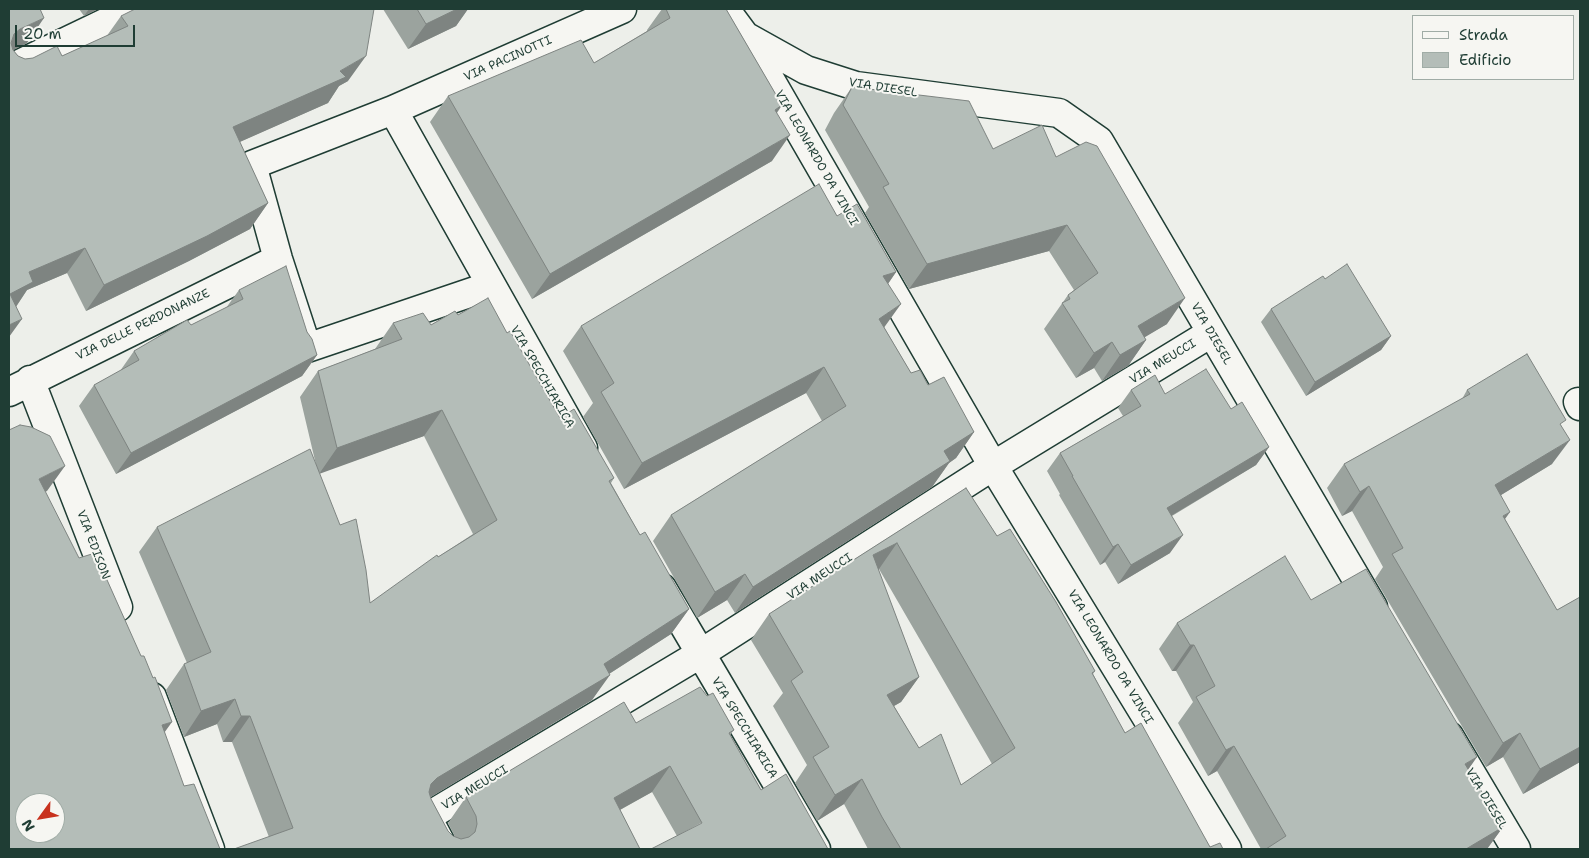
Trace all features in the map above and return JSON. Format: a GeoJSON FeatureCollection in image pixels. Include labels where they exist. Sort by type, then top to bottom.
{"type":"FeatureCollection","features":[{"type":"Feature","properties":{"kind":"street"},"geometry":{"type":"LineString","coordinates":[[9,68],[134,9]]}},
{"type":"Feature","properties":{"kind":"street","name":"VIA PACINOTTI"},"geometry":{"type":"LineString","coordinates":[[278,259],[252,165],[393,110],[622,9]]}},
{"type":"Feature","properties":{"kind":"street","name":"VIA LEONARDO DA VINCI"},"geometry":{"type":"LineString","coordinates":[[725,9],[745,36],[993,466],[1227,849]]}},
{"type":"Feature","properties":{"kind":"street","name":"VIA DIESEL"},"geometry":{"type":"LineString","coordinates":[[745,36],[806,70],[856,86],[1059,113],[1099,141],[1384,626]]}},
{"type":"Feature","properties":{"kind":"street","name":"VIA SPECCHIARICA"},"geometry":{"type":"LineString","coordinates":[[393,110],[490,286],[593,466]]}},
{"type":"Feature","properties":{"kind":"street"},"geometry":{"type":"LineString","coordinates":[[278,259],[307,348],[490,286]]}},
{"type":"Feature","properties":{"kind":"street","name":"VIA DELLE PERDONANZE"},"geometry":{"type":"LineString","coordinates":[[20,386],[278,259]]}},
{"type":"Feature","properties":{"kind":"street","name":"VIA MEUCCI"},"geometry":{"type":"LineString","coordinates":[[444,849],[427,817],[700,654],[993,466],[1211,333]]}},
{"type":"Feature","properties":{"kind":"street","name":"VIA EDISON"},"geometry":{"type":"LineString","coordinates":[[20,386],[126,628]]}},
{"type":"Feature","properties":{"kind":"street","name":"VIA SPECCHIARICA"},"geometry":{"type":"LineString","coordinates":[[651,568],[816,849]]}},
{"type":"Feature","properties":{"kind":"street"},"geometry":{"type":"LineString","coordinates":[[143,674],[210,849]]}},
{"type":"Feature","properties":{"kind":"street","name":"VIA DIESEL"},"geometry":{"type":"LineString","coordinates":[[1435,712],[1516,849]]}},
{"type":"Feature","properties":{"kind":"building"},"geometry":{"type":"Polygon","coordinates":[[[9,9],[40,9],[44,18],[20,29],[14,34],[11,43],[13,50],[18,56],[25,59],[33,58],[57,46],[62,56],[128,26],[121,16],[135,9],[374,9],[366,56],[340,71],[346,77],[233,127],[268,203],[207,236],[104,285],[85,248],[29,272],[33,282],[10,294],[22,319],[9,325],[9,9]]]}},
{"type":"Feature","properties":{"kind":"building"},"geometry":{"type":"Polygon","coordinates":[[[417,9],[457,9],[426,24],[417,9]]]}},
{"type":"Feature","properties":{"kind":"building"},"geometry":{"type":"Polygon","coordinates":[[[666,9],[726,9],[782,105],[775,110],[790,135],[550,274],[448,96],[581,40],[594,63],[670,18],[666,9]]]}},
{"type":"Feature","properties":{"kind":"building"},"geometry":{"type":"Polygon","coordinates":[[[852,87],[969,101],[993,149],[1042,125],[1056,157],[1086,142],[1097,146],[1185,298],[1138,326],[1146,340],[1120,355],[1112,342],[1094,353],[1062,303],[1070,299],[1068,295],[1098,273],[1067,225],[927,264],[883,187],[889,184],[843,105],[852,87]]]}},
{"type":"Feature","properties":{"kind":"building"},"geometry":{"type":"Polygon","coordinates":[[[819,184],[837,216],[857,204],[896,272],[883,276],[901,304],[879,319],[911,373],[920,370],[928,385],[944,377],[974,432],[944,451],[950,461],[753,587],[745,574],[715,592],[671,515],[846,406],[824,367],[642,463],[601,392],[614,383],[581,326],[819,184]]]}},
{"type":"Feature","properties":{"kind":"building"},"geometry":{"type":"Polygon","coordinates":[[[1347,264],[1391,336],[1315,382],[1271,309],[1323,276],[1325,279],[1347,264]]]}},
{"type":"Feature","properties":{"kind":"building"},"geometry":{"type":"Polygon","coordinates":[[[286,266],[307,332],[312,339],[317,355],[131,453],[94,385],[139,360],[134,351],[187,320],[191,325],[243,299],[239,290],[286,266]]]}},
{"type":"Feature","properties":{"kind":"building"},"geometry":{"type":"Polygon","coordinates":[[[488,298],[507,333],[510,331],[560,418],[574,409],[614,478],[609,481],[640,535],[645,532],[689,609],[604,664],[610,675],[437,778],[431,784],[429,792],[448,831],[453,836],[461,839],[469,837],[475,832],[477,824],[476,816],[466,797],[624,702],[636,723],[700,687],[707,696],[713,693],[734,730],[729,733],[761,790],[786,774],[828,849],[651,849],[702,823],[670,766],[614,798],[640,849],[234,849],[293,828],[250,716],[241,716],[235,699],[201,711],[184,664],[211,652],[157,527],[310,449],[340,525],[356,519],[370,603],[437,555],[438,557],[497,520],[442,410],[337,448],[318,371],[402,339],[393,323],[423,313],[431,325],[455,311],[458,315],[488,298]]]}},
{"type":"Feature","properties":{"kind":"building"},"geometry":{"type":"Polygon","coordinates":[[[1527,354],[1566,420],[1560,424],[1570,440],[1495,485],[1510,512],[1503,516],[1557,610],[1580,597],[1580,747],[1540,769],[1520,733],[1503,743],[1392,554],[1403,548],[1369,486],[1360,492],[1344,464],[1470,394],[1467,390],[1527,354]]]}},
{"type":"Feature","properties":{"kind":"building"},"geometry":{"type":"Polygon","coordinates":[[[1206,369],[1231,409],[1242,402],[1269,447],[1167,508],[1183,535],[1131,565],[1118,544],[1113,547],[1060,453],[1141,406],[1131,390],[1155,375],[1165,394],[1206,369]]]}},
{"type":"Feature","properties":{"kind":"building"},"geometry":{"type":"Polygon","coordinates":[[[20,425],[31,427],[50,436],[65,466],[39,479],[79,558],[95,553],[141,656],[144,656],[153,678],[155,677],[172,722],[162,725],[184,786],[194,784],[220,849],[9,849],[9,430],[20,425]]]}},
{"type":"Feature","properties":{"kind":"building"},"geometry":{"type":"Polygon","coordinates":[[[966,488],[997,536],[1010,529],[1056,602],[1095,671],[1092,673],[1125,733],[1141,723],[1210,847],[1220,843],[1223,849],[901,849],[862,779],[835,795],[813,757],[829,747],[791,681],[803,672],[769,614],[966,488]],[[897,543],[873,555],[919,677],[887,695],[919,748],[941,734],[961,785],[1015,748],[897,543]]]}},
{"type":"Feature","properties":{"kind":"building"},"geometry":{"type":"Polygon","coordinates":[[[1285,556],[1311,600],[1366,569],[1477,757],[1465,764],[1503,827],[1466,849],[1266,849],[1286,836],[1234,746],[1226,750],[1196,697],[1215,686],[1194,645],[1190,645],[1177,623],[1285,556]]]}}]}
